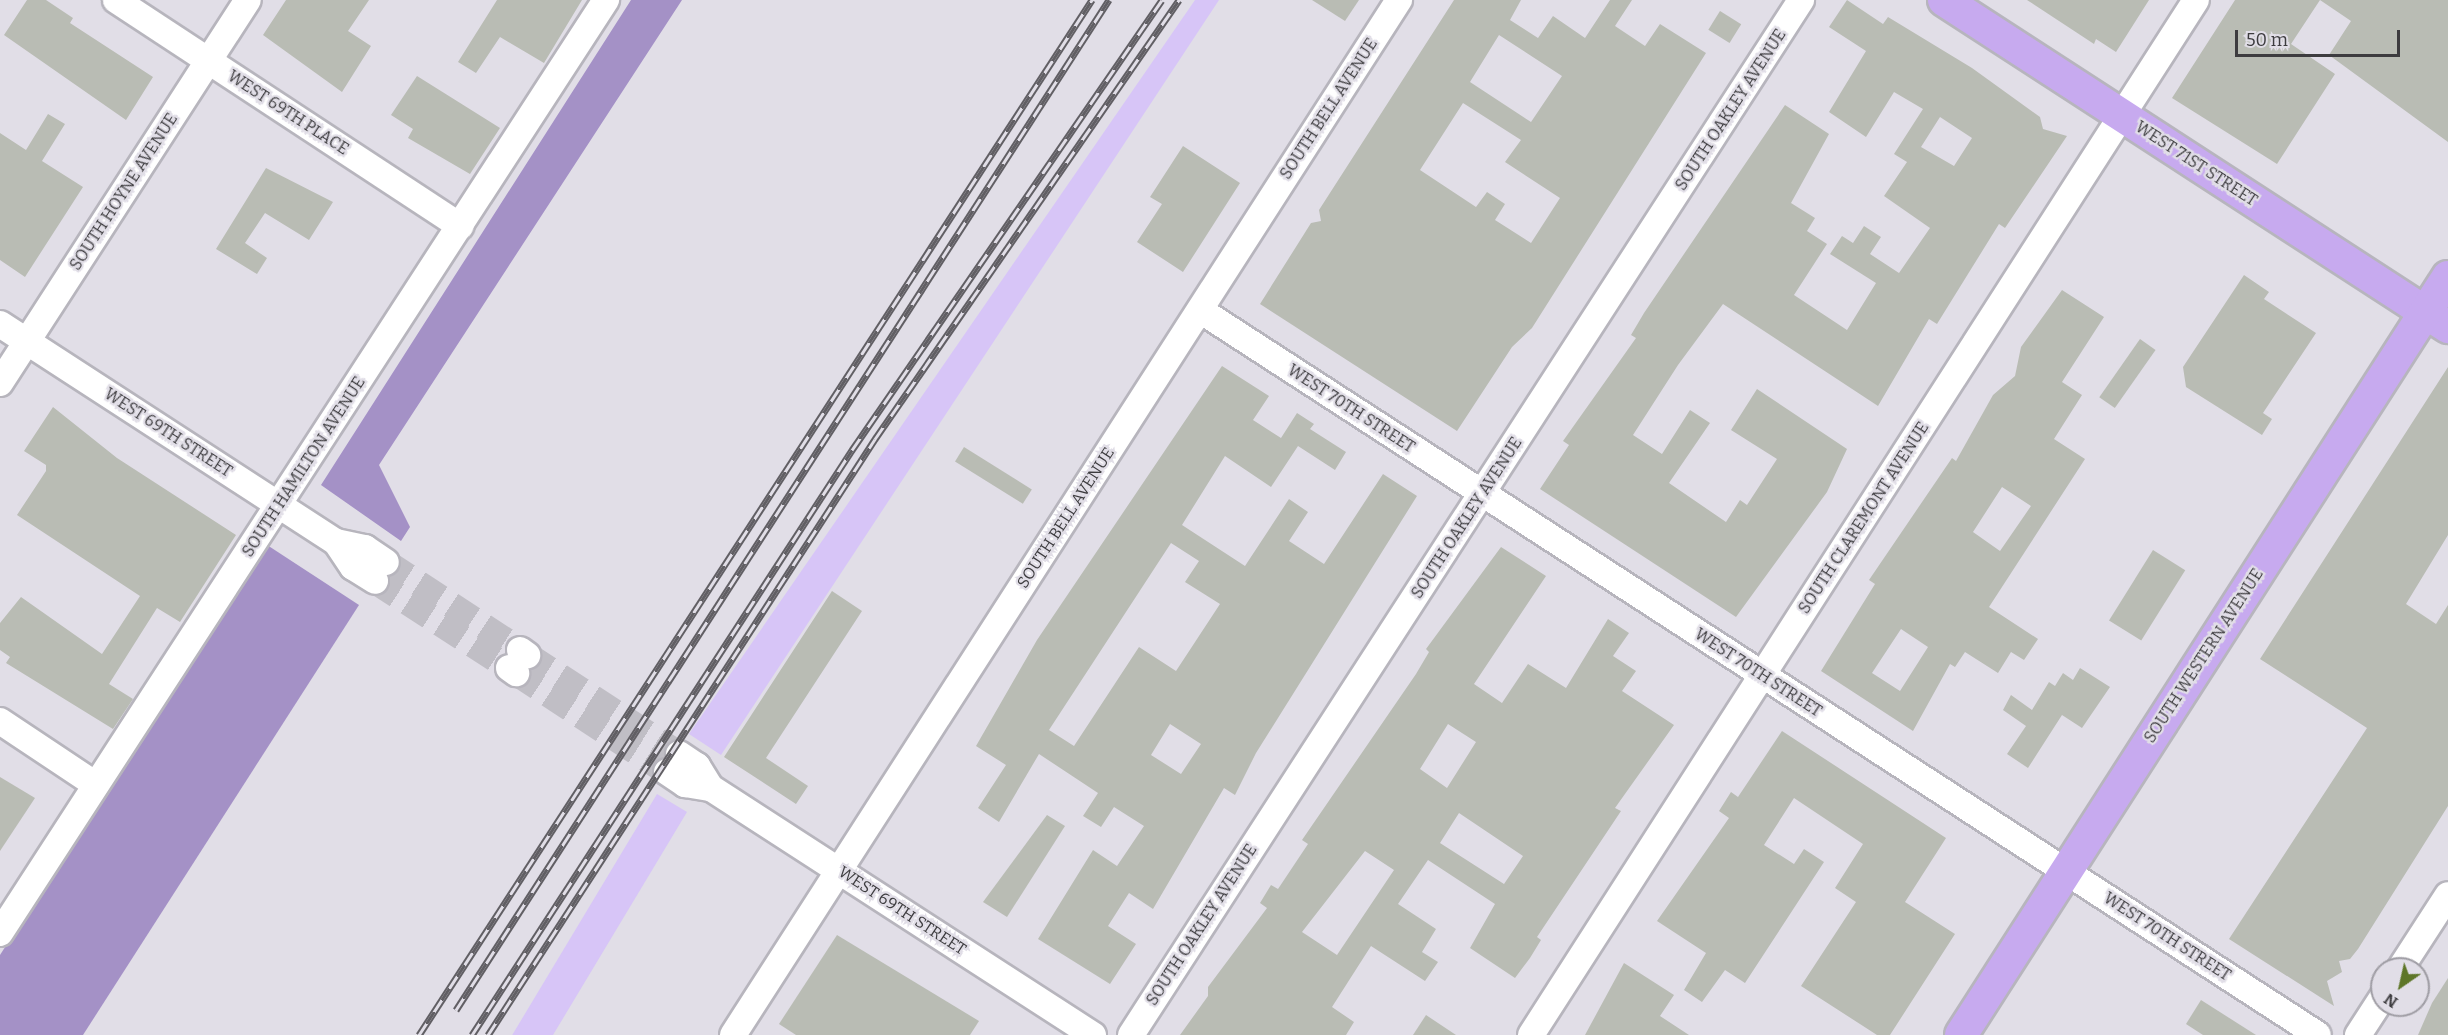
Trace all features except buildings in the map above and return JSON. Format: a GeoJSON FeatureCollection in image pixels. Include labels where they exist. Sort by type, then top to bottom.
{"type":"FeatureCollection","features":[{"type":"Feature","properties":{"kind":"main road","name":"WEST 71ST STREET"},"geometry":{"type":"LineString","coordinates":[[1944,0],[2437,320]]}},
{"type":"Feature","properties":{"kind":"main road","name":"SOUTH WESTERN AVENUE"},"geometry":{"type":"LineString","coordinates":[[1961,1035],[2066,872],[2437,320],[2448,277]]}},
{"type":"Feature","properties":{"kind":"street","name":"WEST 69TH PLACE"},"geometry":{"type":"LineString","coordinates":[[116,0],[460,226]]}},
{"type":"Feature","properties":{"kind":"street","name":"SOUTH HOYNE AVENUE"},"geometry":{"type":"LineString","coordinates":[[0,383],[248,0]]}},
{"type":"Feature","properties":{"kind":"street","name":"SOUTH HAMILTON AVENUE"},"geometry":{"type":"LineString","coordinates":[[0,933],[280,506],[606,0]]}},
{"type":"Feature","properties":{"kind":"street","name":"SOUTH BELL AVENUE"},"geometry":{"type":"LineString","coordinates":[[733,1035],[1399,0]]}},
{"type":"Feature","properties":{"kind":"street","name":"SOUTH OAKLEY AVENUE"},"geometry":{"type":"LineString","coordinates":[[1131,1035],[1801,0]]}},
{"type":"Feature","properties":{"kind":"street","name":"SOUTH CLAREMONT AVENUE"},"geometry":{"type":"LineString","coordinates":[[1531,1035],[2196,0]]}},
{"type":"Feature","properties":{"kind":"street","name":"WEST 70TH STREET"},"geometry":{"type":"LineString","coordinates":[[1200,310],[2318,1035]]}},
{"type":"Feature","properties":{"kind":"street","name":"WEST 69TH STREET"},"geometry":{"type":"LineString","coordinates":[[0,324],[336,542],[365,549],[380,571]]}},
{"type":"Feature","properties":{"kind":"street"},"geometry":{"type":"LineString","coordinates":[[0,721],[96,785]]}},
{"type":"Feature","properties":{"kind":"street","name":"WEST 69TH STREET"},"geometry":{"type":"LineString","coordinates":[[673,763],[697,766],[711,788],[1093,1035]]}},
{"type":"Feature","properties":{"kind":"street"},"geometry":{"type":"LineString","coordinates":[[2408,957],[2448,895]]}},
{"type":"Feature","properties":{"kind":"street"},"geometry":{"type":"LineString","coordinates":[[2358,1035],[2370,1016]]}},
{"type":"Feature","properties":{"kind":"shaded area"},"geometry":{"type":"Polygon","coordinates":[[[631,0],[682,0],[379,465],[410,527],[401,541],[321,485],[631,0]]]}},
{"type":"Feature","properties":{"kind":"shaded area"},"geometry":{"type":"Polygon","coordinates":[[[1195,0],[1219,0],[721,755],[689,734],[1195,0]]]}},
{"type":"Feature","properties":{"kind":"shaded area"},"geometry":{"type":"Polygon","coordinates":[[[264,543],[359,605],[83,1035],[0,1035],[0,955],[264,543]]]}},
{"type":"Feature","properties":{"kind":"shaded area"},"geometry":{"type":"Polygon","coordinates":[[[657,794],[687,812],[553,1035],[512,1035],[657,794]]]}},
{"type":"Feature","properties":{"kind":"tunnel"},"geometry":{"type":"LineString","coordinates":[[386,562],[520,650]]}},
{"type":"Feature","properties":{"kind":"tunnel"},"geometry":{"type":"LineString","coordinates":[[375,581],[509,668]]}},
{"type":"Feature","properties":{"kind":"tunnel"},"geometry":{"type":"LineString","coordinates":[[527,655],[679,754]]}},
{"type":"Feature","properties":{"kind":"tunnel"},"geometry":{"type":"LineString","coordinates":[[516,673],[667,772]]}},
{"type":"Feature","properties":{"kind":"railway"},"geometry":{"type":"LineString","coordinates":[[419,1035],[1092,0]]}},
{"type":"Feature","properties":{"kind":"railway"},"geometry":{"type":"LineString","coordinates":[[456,1010],[1109,0]]}},
{"type":"Feature","properties":{"kind":"railway"},"geometry":{"type":"LineString","coordinates":[[472,1035],[852,450],[1162,0]]}},
{"type":"Feature","properties":{"kind":"railway"},"geometry":{"type":"LineString","coordinates":[[488,1035],[875,439],[1179,0]]}}]}
